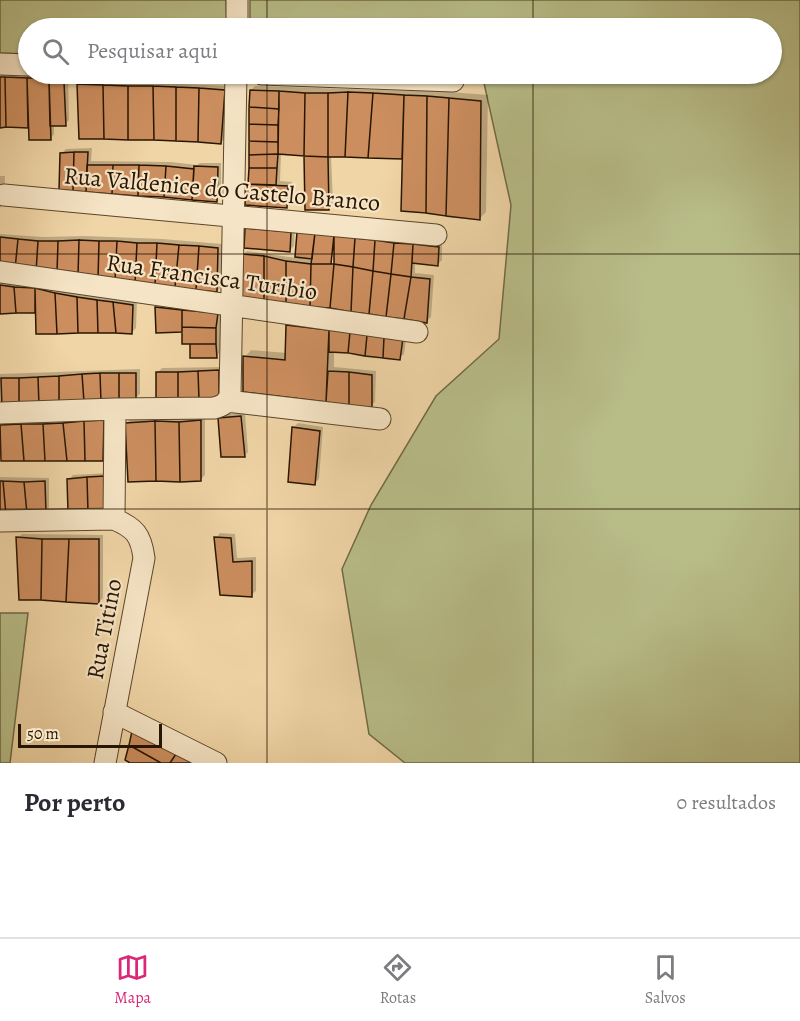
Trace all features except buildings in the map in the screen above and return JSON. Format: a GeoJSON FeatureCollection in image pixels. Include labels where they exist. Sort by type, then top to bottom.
{"type":"FeatureCollection","features":[{"type":"Feature","properties":{"kind":"street"},"geometry":{"type":"LineString","coordinates":[[237,0],[237,18]]}},
{"type":"Feature","properties":{"kind":"street"},"geometry":{"type":"LineString","coordinates":[[0,64],[18,65]]}},
{"type":"Feature","properties":{"kind":"street"},"geometry":{"type":"LineString","coordinates":[[220,405],[230,396],[236,84]]}},
{"type":"Feature","properties":{"kind":"street","name":"Rua Valdenice do Castelo Branco"},"geometry":{"type":"LineString","coordinates":[[4,195],[435,235]]}},
{"type":"Feature","properties":{"kind":"street","name":"Rua Francisca Turibio"},"geometry":{"type":"LineString","coordinates":[[0,272],[417,332]]}},
{"type":"Feature","properties":{"kind":"street"},"geometry":{"type":"LineString","coordinates":[[0,413],[220,405],[380,418]]}},
{"type":"Feature","properties":{"kind":"street"},"geometry":{"type":"LineString","coordinates":[[0,521],[114,519],[115,409]]}},
{"type":"Feature","properties":{"kind":"street","name":"Rua Titino"},"geometry":{"type":"LineString","coordinates":[[105,763],[144,558],[143,546],[131,526],[114,519]]}},
{"type":"Feature","properties":{"kind":"street"},"geometry":{"type":"LineString","coordinates":[[114,712],[216,763]]}},
{"type":"Feature","properties":{"kind":"green space"},"geometry":{"type":"Polygon","coordinates":[[[0,0],[226,0],[227,18],[18,18],[18,54],[0,53],[0,0]]]}},
{"type":"Feature","properties":{"kind":"green space"},"geometry":{"type":"Polygon","coordinates":[[[250,0],[800,0],[800,763],[405,763],[369,734],[342,569],[371,505],[436,396],[499,339],[511,205],[484,84],[782,84],[782,18],[250,18],[250,0]]]}},
{"type":"Feature","properties":{"kind":"green space"},"geometry":{"type":"Polygon","coordinates":[[[0,613],[28,613],[10,763],[0,763],[0,613]]]}}]}
